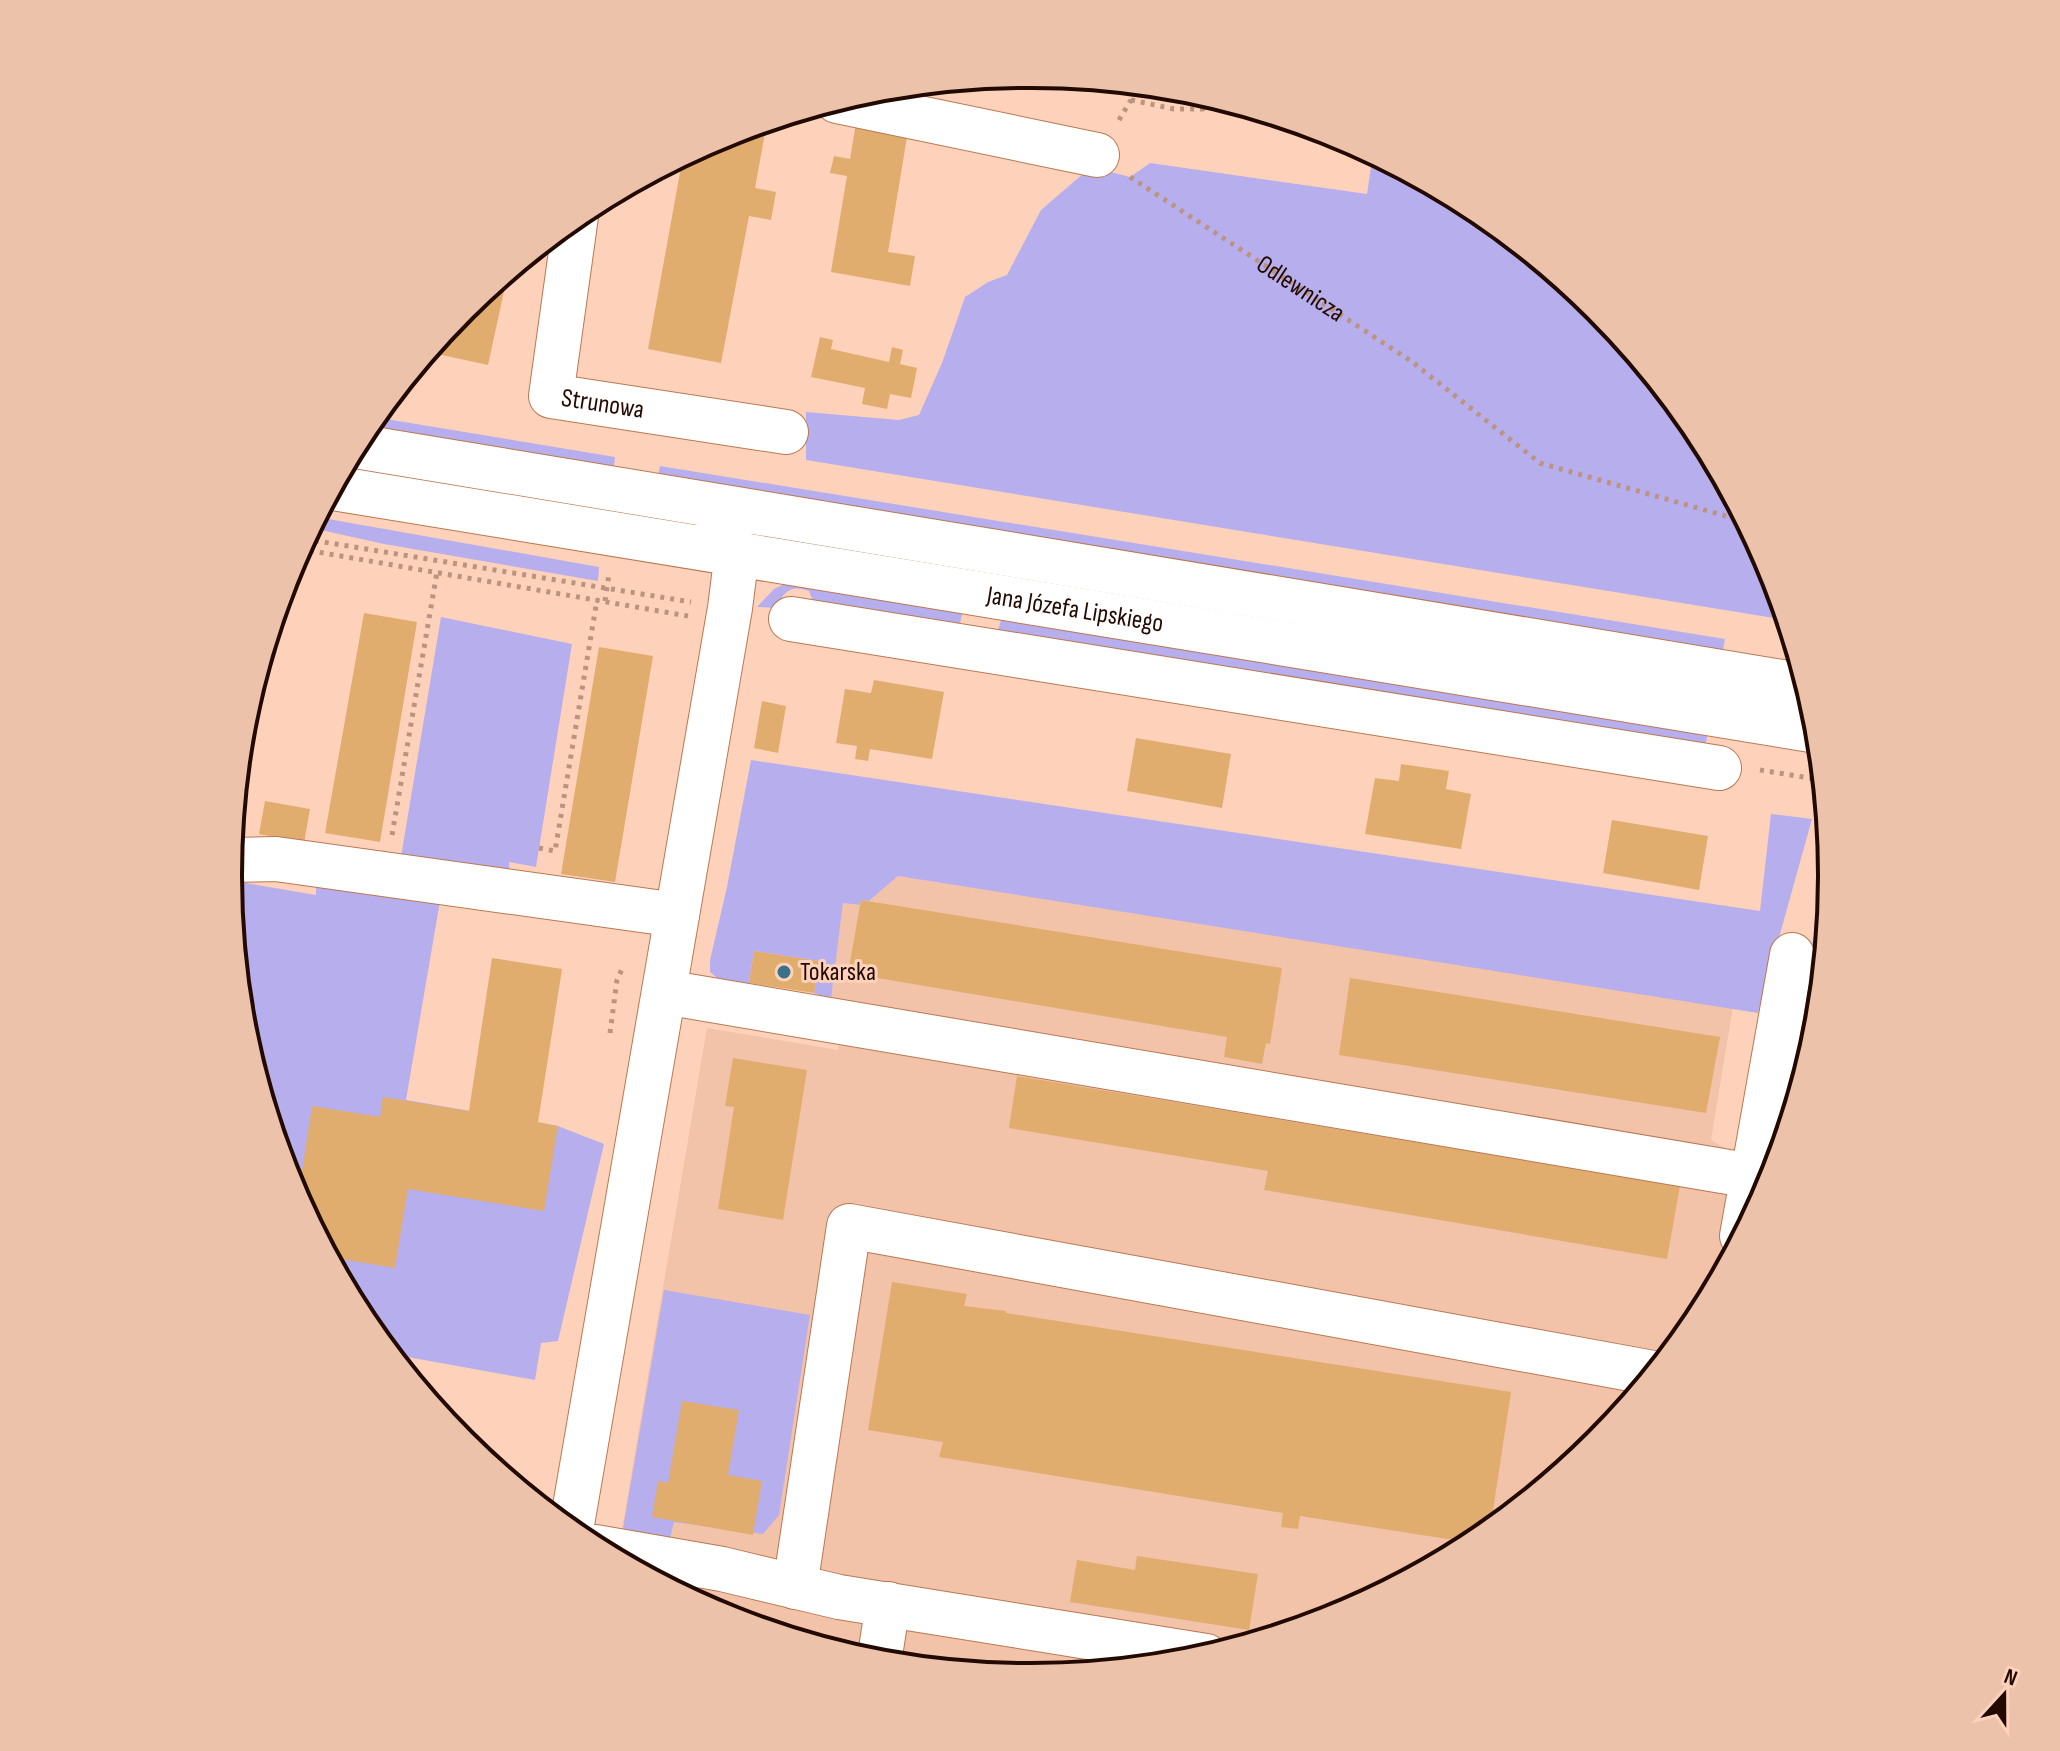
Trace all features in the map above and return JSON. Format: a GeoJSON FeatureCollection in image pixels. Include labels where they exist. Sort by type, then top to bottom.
{"type":"FeatureCollection","features":[{"type":"Feature","properties":{"kind":"main road"},"geometry":{"type":"LineString","coordinates":[[862,106],[1097,155]]}},
{"type":"Feature","properties":{"kind":"main road","name":"Strunowa"},"geometry":{"type":"LineString","coordinates":[[573,235],[551,396],[786,432]]}},
{"type":"Feature","properties":{"kind":"main road","name":"Jana Józefa Lipskiego"},"geometry":{"type":"LineString","coordinates":[[369,448],[1794,684]]}},
{"type":"Feature","properties":{"kind":"main road","name":"Jana Józefa Lipskiego"},"geometry":{"type":"LineString","coordinates":[[344,490],[1803,729]]}},
{"type":"Feature","properties":{"kind":"main road"},"geometry":{"type":"LineString","coordinates":[[705,505],[723,527],[737,553]]}},
{"type":"Feature","properties":{"kind":"main road"},"geometry":{"type":"LineString","coordinates":[[573,1516],[677,915],[711,615],[737,553],[772,517]]}},
{"type":"Feature","properties":{"kind":"main road"},"geometry":{"type":"LineString","coordinates":[[975,647],[984,595]]}},
{"type":"Feature","properties":{"kind":"main road"},"geometry":{"type":"LineString","coordinates":[[791,619],[1737,768]]}},
{"type":"Feature","properties":{"kind":"main road"},"geometry":{"type":"LineString","coordinates":[[243,860],[276,859],[677,915]]}},
{"type":"Feature","properties":{"kind":"main road"},"geometry":{"type":"LineString","coordinates":[[1748,1197],[1792,955]]}},
{"type":"Feature","properties":{"kind":"main road"},"geometry":{"type":"LineString","coordinates":[[664,992],[1752,1176]]}},
{"type":"Feature","properties":{"kind":"main road"},"geometry":{"type":"LineString","coordinates":[[795,1587],[849,1226],[1642,1371]]}},
{"type":"Feature","properties":{"kind":"main road"},"geometry":{"type":"LineString","coordinates":[[629,1553],[722,1569],[839,1597],[1170,1650]]}},
{"type":"Feature","properties":{"kind":"main road"},"geometry":{"type":"LineString","coordinates":[[881,1649],[888,1604]]}},
{"type":"Feature","properties":{"kind":"path"},"geometry":{"type":"LineString","coordinates":[[1131,100],[1174,109],[1204,108]]}},
{"type":"Feature","properties":{"kind":"path","name":"Odlewnicza"},"geometry":{"type":"LineString","coordinates":[[1097,155],[1411,361],[1540,463],[1731,517]]}},
{"type":"Feature","properties":{"kind":"path"},"geometry":{"type":"LineString","coordinates":[[317,541],[711,615]]}},
{"type":"Feature","properties":{"kind":"path"},"geometry":{"type":"LineString","coordinates":[[313,551],[686,615],[711,615]]}},
{"type":"Feature","properties":{"kind":"path"},"geometry":{"type":"LineString","coordinates":[[385,873],[437,572]]}},
{"type":"Feature","properties":{"kind":"path"},"geometry":{"type":"LineString","coordinates":[[539,848],[555,851],[597,599]]}},
{"type":"Feature","properties":{"kind":"path"},"geometry":{"type":"LineString","coordinates":[[1737,768],[1812,779]]}},
{"type":"Feature","properties":{"kind":"shaded area"},"geometry":{"type":"Polygon","coordinates":[[[1150,163],[1367,194],[1371,166],[1468,221],[1549,283],[1587,319],[1655,396],[1685,438],[1736,527],[1775,618],[806,460],[806,412],[899,420],[919,415],[942,363],[965,297],[988,282],[1007,275],[1041,210],[1091,167],[1130,177],[1150,163]]]}},
{"type":"Feature","properties":{"kind":"shaded area"},"geometry":{"type":"Polygon","coordinates":[[[388,419],[615,457],[613,476],[379,433],[388,419]]]}},
{"type":"Feature","properties":{"kind":"shaded area"},"geometry":{"type":"Polygon","coordinates":[[[660,466],[1725,639],[1722,656],[657,483],[660,466]]]}},
{"type":"Feature","properties":{"kind":"shaded area"},"geometry":{"type":"Polygon","coordinates":[[[328,519],[599,567],[598,581],[322,530],[328,519]]]}},
{"type":"Feature","properties":{"kind":"shaded area"},"geometry":{"type":"Polygon","coordinates":[[[786,583],[963,611],[959,627],[814,604],[809,591],[797,588],[785,594],[776,608],[757,607],[774,589],[786,583]]]}},
{"type":"Feature","properties":{"kind":"shaded area"},"geometry":{"type":"Polygon","coordinates":[[[1003,614],[1709,728],[1704,752],[998,630],[1003,614]]]}},
{"type":"Feature","properties":{"kind":"shaded area"},"geometry":{"type":"Polygon","coordinates":[[[441,617],[572,644],[536,867],[509,862],[510,884],[399,869],[441,617]]]}},
{"type":"Feature","properties":{"kind":"shaded area"},"geometry":{"type":"Polygon","coordinates":[[[751,760],[1760,911],[1771,814],[1812,819],[1758,1013],[898,876],[869,901],[861,900],[860,905],[843,903],[831,1000],[814,993],[819,961],[754,951],[749,983],[723,983],[710,972],[751,760]]]}},
{"type":"Feature","properties":{"kind":"shaded area"},"geometry":{"type":"Polygon","coordinates":[[[898,876],[1733,1007],[1711,1140],[1761,1170],[1736,1224],[1685,1313],[1622,1395],[1549,1468],[1509,1500],[1468,1530],[1378,1582],[1283,1621],[1234,1636],[1184,1648],[1082,1661],[978,1661],[876,1648],[826,1636],[729,1603],[682,1582],[619,1547],[707,1028],[838,1050],[844,1003],[831,1000],[843,903],[864,906],[898,876]]]}},
{"type":"Feature","properties":{"kind":"shaded area"},"geometry":{"type":"Polygon","coordinates":[[[242,882],[316,895],[316,883],[440,901],[406,1100],[558,1126],[604,1144],[558,1341],[541,1343],[535,1380],[406,1357],[348,1269],[302,1177],[269,1079],[249,978],[242,882]]]}},
{"type":"Feature","properties":{"kind":"shaded area"},"geometry":{"type":"Polygon","coordinates":[[[1816,931],[1802,1029],[1783,1107],[1803,975],[1816,931]]]}},
{"type":"Feature","properties":{"kind":"shaded area"},"geometry":{"type":"Polygon","coordinates":[[[664,1290],[810,1315],[779,1515],[763,1534],[674,1522],[669,1543],[623,1529],[664,1290]]]}},
{"type":"Feature","properties":{"kind":"building"},"geometry":{"type":"Polygon","coordinates":[[[856,123],[908,131],[888,252],[915,256],[910,286],[831,272],[847,176],[830,173],[834,156],[850,159],[856,123]]]}},
{"type":"Feature","properties":{"kind":"building"},"geometry":{"type":"Polygon","coordinates":[[[765,135],[755,188],[776,192],[771,220],[749,216],[721,363],[648,349],[680,170],[765,135]]]}},
{"type":"Feature","properties":{"kind":"building"},"geometry":{"type":"Polygon","coordinates":[[[504,289],[488,365],[439,354],[504,289]]]}},
{"type":"Feature","properties":{"kind":"building"},"geometry":{"type":"Polygon","coordinates":[[[820,337],[833,340],[831,349],[889,362],[892,347],[903,350],[900,364],[917,368],[911,398],[890,394],[887,409],[862,404],[865,388],[811,377],[820,337]]]}},
{"type":"Feature","properties":{"kind":"building"},"geometry":{"type":"Polygon","coordinates":[[[364,613],[417,622],[380,842],[325,833],[364,613]]]}},
{"type":"Feature","properties":{"kind":"building"},"geometry":{"type":"Polygon","coordinates":[[[599,647],[653,656],[615,882],[561,874],[599,647]]]}},
{"type":"Feature","properties":{"kind":"building"},"geometry":{"type":"Polygon","coordinates":[[[874,680],[944,692],[932,759],[870,749],[868,761],[855,759],[857,746],[836,743],[845,689],[871,693],[874,680]]]}},
{"type":"Feature","properties":{"kind":"building"},"geometry":{"type":"Polygon","coordinates":[[[762,701],[786,706],[778,753],[754,748],[762,701]]]}},
{"type":"Feature","properties":{"kind":"building"},"geometry":{"type":"Polygon","coordinates":[[[1136,738],[1231,754],[1222,808],[1127,791],[1136,738]]]}},
{"type":"Feature","properties":{"kind":"building"},"geometry":{"type":"Polygon","coordinates":[[[1401,764],[1449,771],[1446,789],[1471,794],[1461,849],[1365,834],[1375,778],[1399,781],[1401,764]]]}},
{"type":"Feature","properties":{"kind":"building"},"geometry":{"type":"Polygon","coordinates":[[[265,801],[310,809],[304,843],[259,834],[265,801]]]}},
{"type":"Feature","properties":{"kind":"building"},"geometry":{"type":"Polygon","coordinates":[[[1612,820],[1708,836],[1699,890],[1603,873],[1612,820]]]}},
{"type":"Feature","properties":{"kind":"building"},"geometry":{"type":"Polygon","coordinates":[[[861,900],[1282,968],[1270,1044],[1266,1043],[1262,1064],[1224,1057],[1227,1037],[848,973],[861,900]]]}},
{"type":"Feature","properties":{"kind":"building","name":"Tokarska"},"geometry":{"type":"Polygon","coordinates":[[[754,951],[819,961],[814,993],[749,983],[754,951]]]}},
{"type":"Feature","properties":{"kind":"building"},"geometry":{"type":"Polygon","coordinates":[[[492,958],[562,969],[538,1122],[558,1126],[544,1211],[408,1189],[395,1268],[343,1259],[301,1175],[312,1106],[380,1117],[383,1097],[469,1111],[492,958]]]}},
{"type":"Feature","properties":{"kind":"building"},"geometry":{"type":"Polygon","coordinates":[[[1350,978],[1720,1037],[1706,1113],[1339,1055],[1350,978]]]}},
{"type":"Feature","properties":{"kind":"building"},"geometry":{"type":"Polygon","coordinates":[[[733,1058],[807,1070],[783,1220],[718,1209],[734,1107],[725,1106],[733,1058]]]}},
{"type":"Feature","properties":{"kind":"building"},"geometry":{"type":"Polygon","coordinates":[[[1017,1076],[1680,1186],[1667,1259],[1264,1190],[1268,1171],[1009,1128],[1017,1076]]]}},
{"type":"Feature","properties":{"kind":"building"},"geometry":{"type":"Polygon","coordinates":[[[892,1282],[967,1294],[964,1306],[1511,1392],[1493,1512],[1452,1540],[1300,1516],[1298,1529],[1281,1527],[1283,1513],[939,1457],[943,1442],[868,1430],[892,1282]]]}},
{"type":"Feature","properties":{"kind":"building"},"geometry":{"type":"Polygon","coordinates":[[[682,1401],[739,1410],[728,1475],[762,1481],[753,1535],[652,1517],[658,1481],[668,1483],[682,1401]]]}},
{"type":"Feature","properties":{"kind":"building"},"geometry":{"type":"Polygon","coordinates":[[[1137,1556],[1258,1574],[1249,1630],[1070,1602],[1077,1560],[1135,1570],[1137,1556]]]}},
{"type":"Feature","properties":{"kind":"place","name":"Tokarska"},"geometry":{"type":"Point","coordinates":[784,972]}}]}
